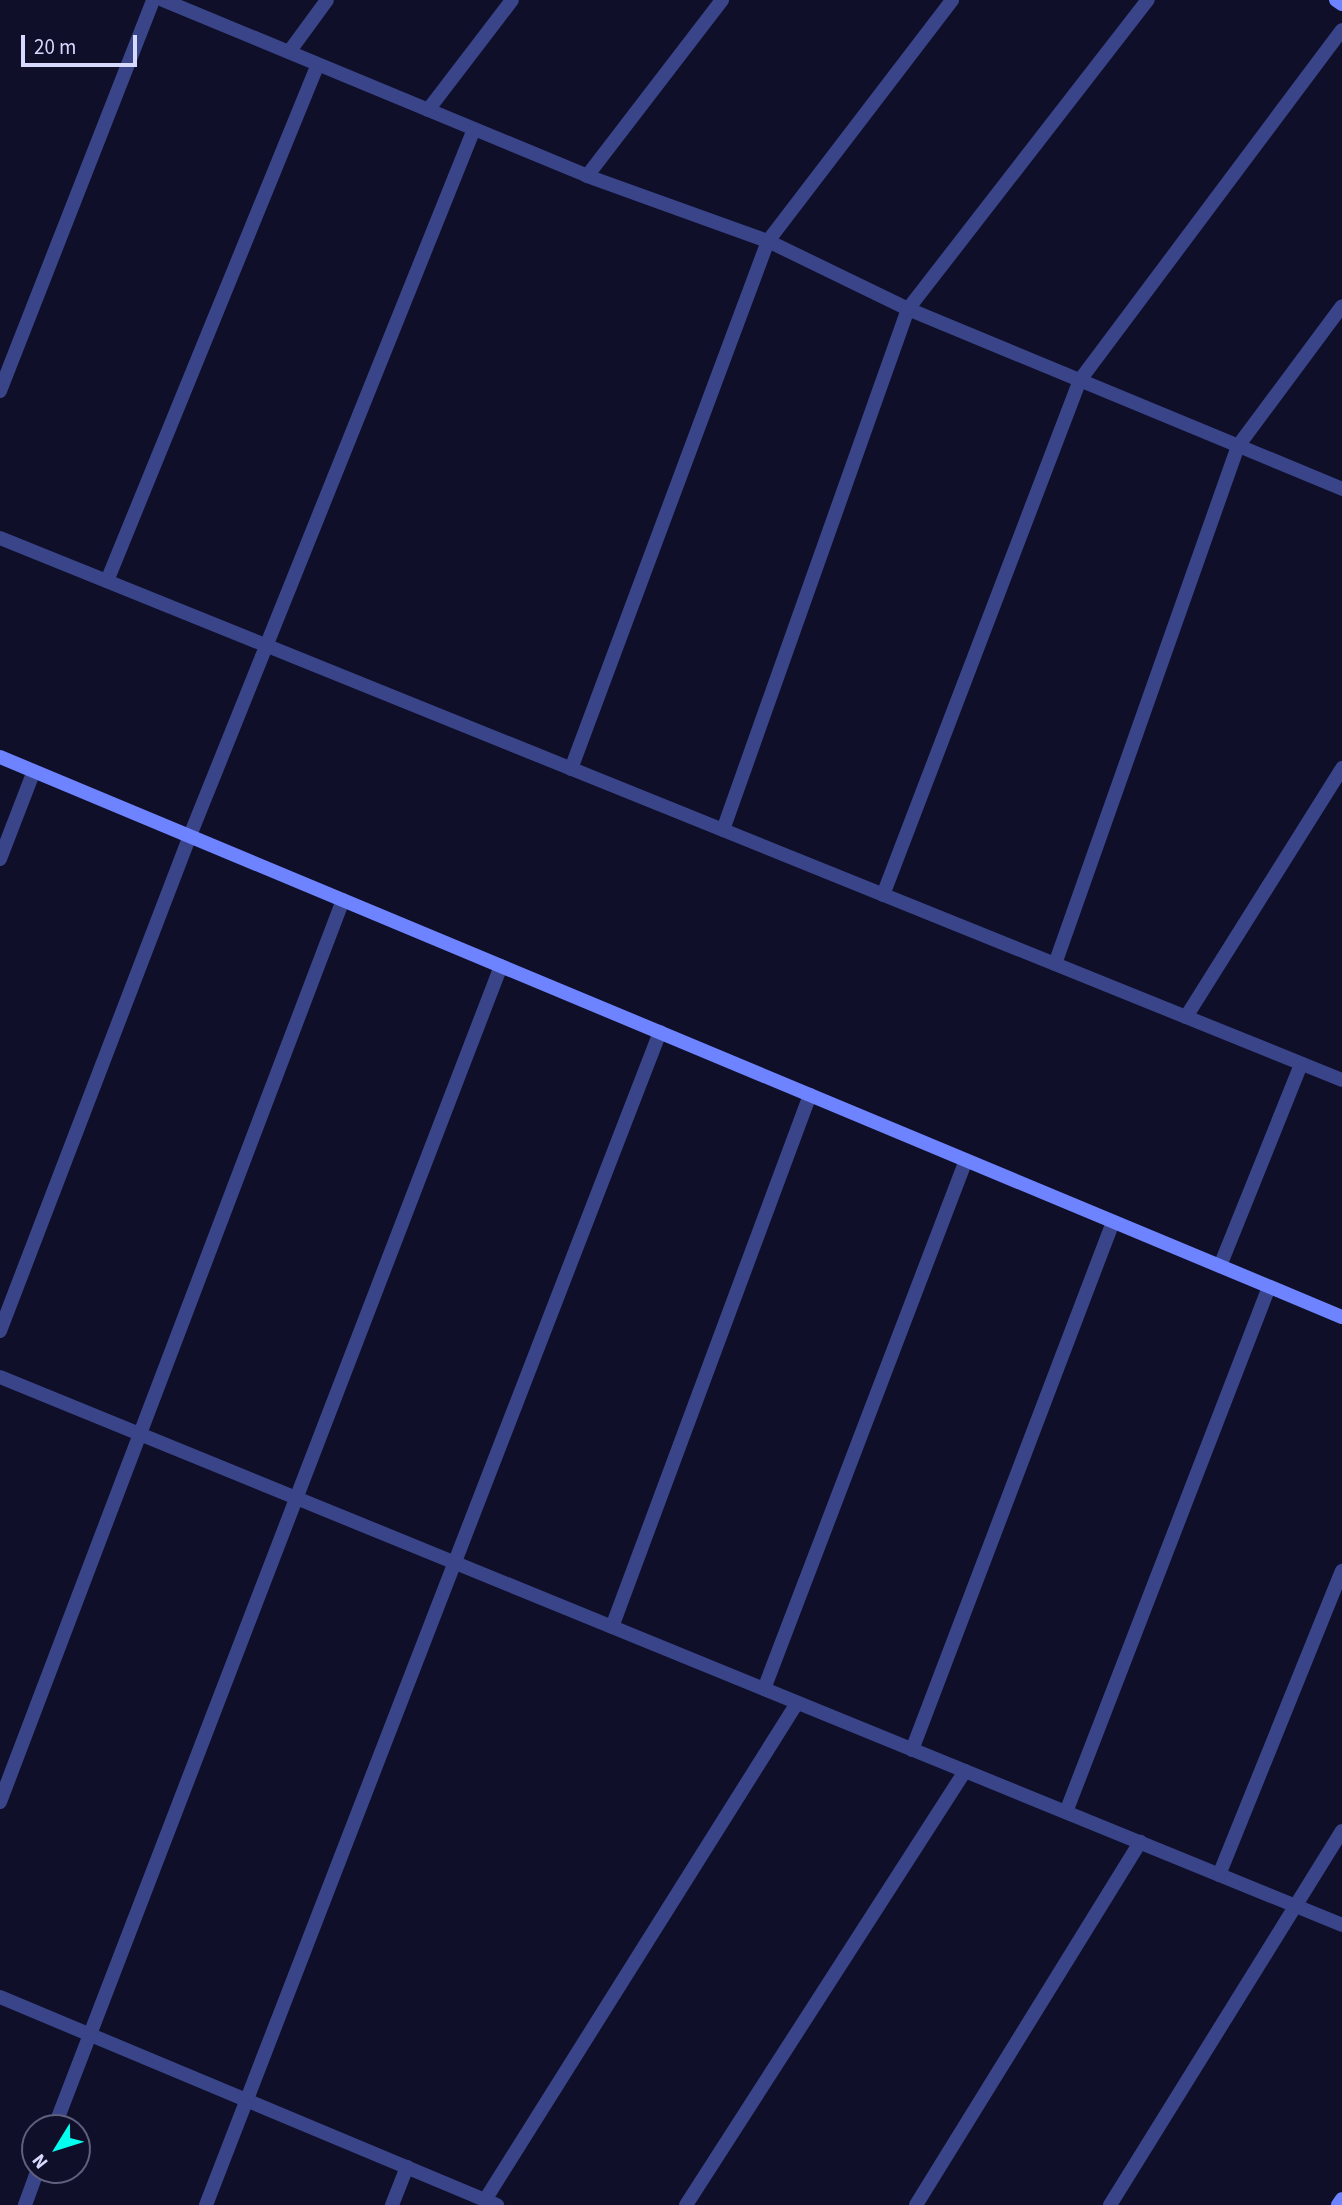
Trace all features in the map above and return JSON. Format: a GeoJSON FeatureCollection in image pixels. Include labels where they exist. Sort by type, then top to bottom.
{"type":"FeatureCollection","features":[{"type":"Feature","properties":{"kind":"street"},"geometry":{"type":"LineString","coordinates":[[0,391],[153,0]]}},
{"type":"Feature","properties":{"kind":"street"},"geometry":{"type":"LineString","coordinates":[[163,0],[587,176],[768,241],[908,309],[1342,489]]}},
{"type":"Feature","properties":{"kind":"street"},"geometry":{"type":"LineString","coordinates":[[289,52],[327,0]]}},
{"type":"Feature","properties":{"kind":"street"},"geometry":{"type":"LineString","coordinates":[[428,110],[512,0]]}},
{"type":"Feature","properties":{"kind":"street"},"geometry":{"type":"LineString","coordinates":[[587,176],[722,0]]}},
{"type":"Feature","properties":{"kind":"street"},"geometry":{"type":"LineString","coordinates":[[571,769],[768,241],[951,0]]}},
{"type":"Feature","properties":{"kind":"street"},"geometry":{"type":"LineString","coordinates":[[723,830],[908,309],[1148,0]]}},
{"type":"Feature","properties":{"kind":"street"},"geometry":{"type":"LineString","coordinates":[[1336,0],[1342,4]]}},
{"type":"Feature","properties":{"kind":"street"},"geometry":{"type":"LineString","coordinates":[[883,895],[1080,380],[1342,30]]}},
{"type":"Feature","properties":{"kind":"street"},"geometry":{"type":"LineString","coordinates":[[107,581],[318,64]]}},
{"type":"Feature","properties":{"kind":"street"},"geometry":{"type":"LineString","coordinates":[[0,1331],[189,838],[474,129]]}},
{"type":"Feature","properties":{"kind":"street"},"geometry":{"type":"LineString","coordinates":[[1055,964],[1238,446],[1342,306]]}},
{"type":"Feature","properties":{"kind":"street"},"geometry":{"type":"LineString","coordinates":[[0,538],[1342,1080]]}},
{"type":"Feature","properties":{"kind":"street"},"geometry":{"type":"LineString","coordinates":[[0,757],[1342,1317]]}},
{"type":"Feature","properties":{"kind":"street"},"geometry":{"type":"LineString","coordinates":[[1186,1017],[1342,768]]}},
{"type":"Feature","properties":{"kind":"street"},"geometry":{"type":"LineString","coordinates":[[0,859],[34,771]]}},
{"type":"Feature","properties":{"kind":"street"},"geometry":{"type":"LineString","coordinates":[[0,1802],[343,900]]}},
{"type":"Feature","properties":{"kind":"street"},"geometry":{"type":"LineString","coordinates":[[59,2114],[501,966]]}},
{"type":"Feature","properties":{"kind":"street"},"geometry":{"type":"LineString","coordinates":[[206,2205],[660,1032]]}},
{"type":"Feature","properties":{"kind":"street"},"geometry":{"type":"LineString","coordinates":[[1220,1266],[1301,1064]]}},
{"type":"Feature","properties":{"kind":"street"},"geometry":{"type":"LineString","coordinates":[[612,1627],[810,1095]]}},
{"type":"Feature","properties":{"kind":"street"},"geometry":{"type":"LineString","coordinates":[[764,1689],[966,1160]]}},
{"type":"Feature","properties":{"kind":"street"},"geometry":{"type":"LineString","coordinates":[[912,1750],[1113,1222]]}},
{"type":"Feature","properties":{"kind":"street"},"geometry":{"type":"LineString","coordinates":[[1066,1812],[1269,1287]]}},
{"type":"Feature","properties":{"kind":"street"},"geometry":{"type":"LineString","coordinates":[[0,1377],[1342,1925]]}},
{"type":"Feature","properties":{"kind":"street"},"geometry":{"type":"LineString","coordinates":[[1219,1875],[1342,1571]]}},
{"type":"Feature","properties":{"kind":"street"},"geometry":{"type":"LineString","coordinates":[[0,1997],[491,2202],[797,1703]]}},
{"type":"Feature","properties":{"kind":"street"},"geometry":{"type":"LineString","coordinates":[[686,2205],[965,1771]]}},
{"type":"Feature","properties":{"kind":"street"},"geometry":{"type":"LineString","coordinates":[[1110,2205],[1342,1830]]}},
{"type":"Feature","properties":{"kind":"street"},"geometry":{"type":"LineString","coordinates":[[916,2205],[1140,1842]]}},
{"type":"Feature","properties":{"kind":"street"},"geometry":{"type":"LineString","coordinates":[[392,2205],[407,2167]]}},
{"type":"Feature","properties":{"kind":"street"},"geometry":{"type":"LineString","coordinates":[[25,2205],[33,2184]]}},
{"type":"Feature","properties":{"kind":"street"},"geometry":{"type":"LineString","coordinates":[[1338,2205],[1342,2199]]}}]}
